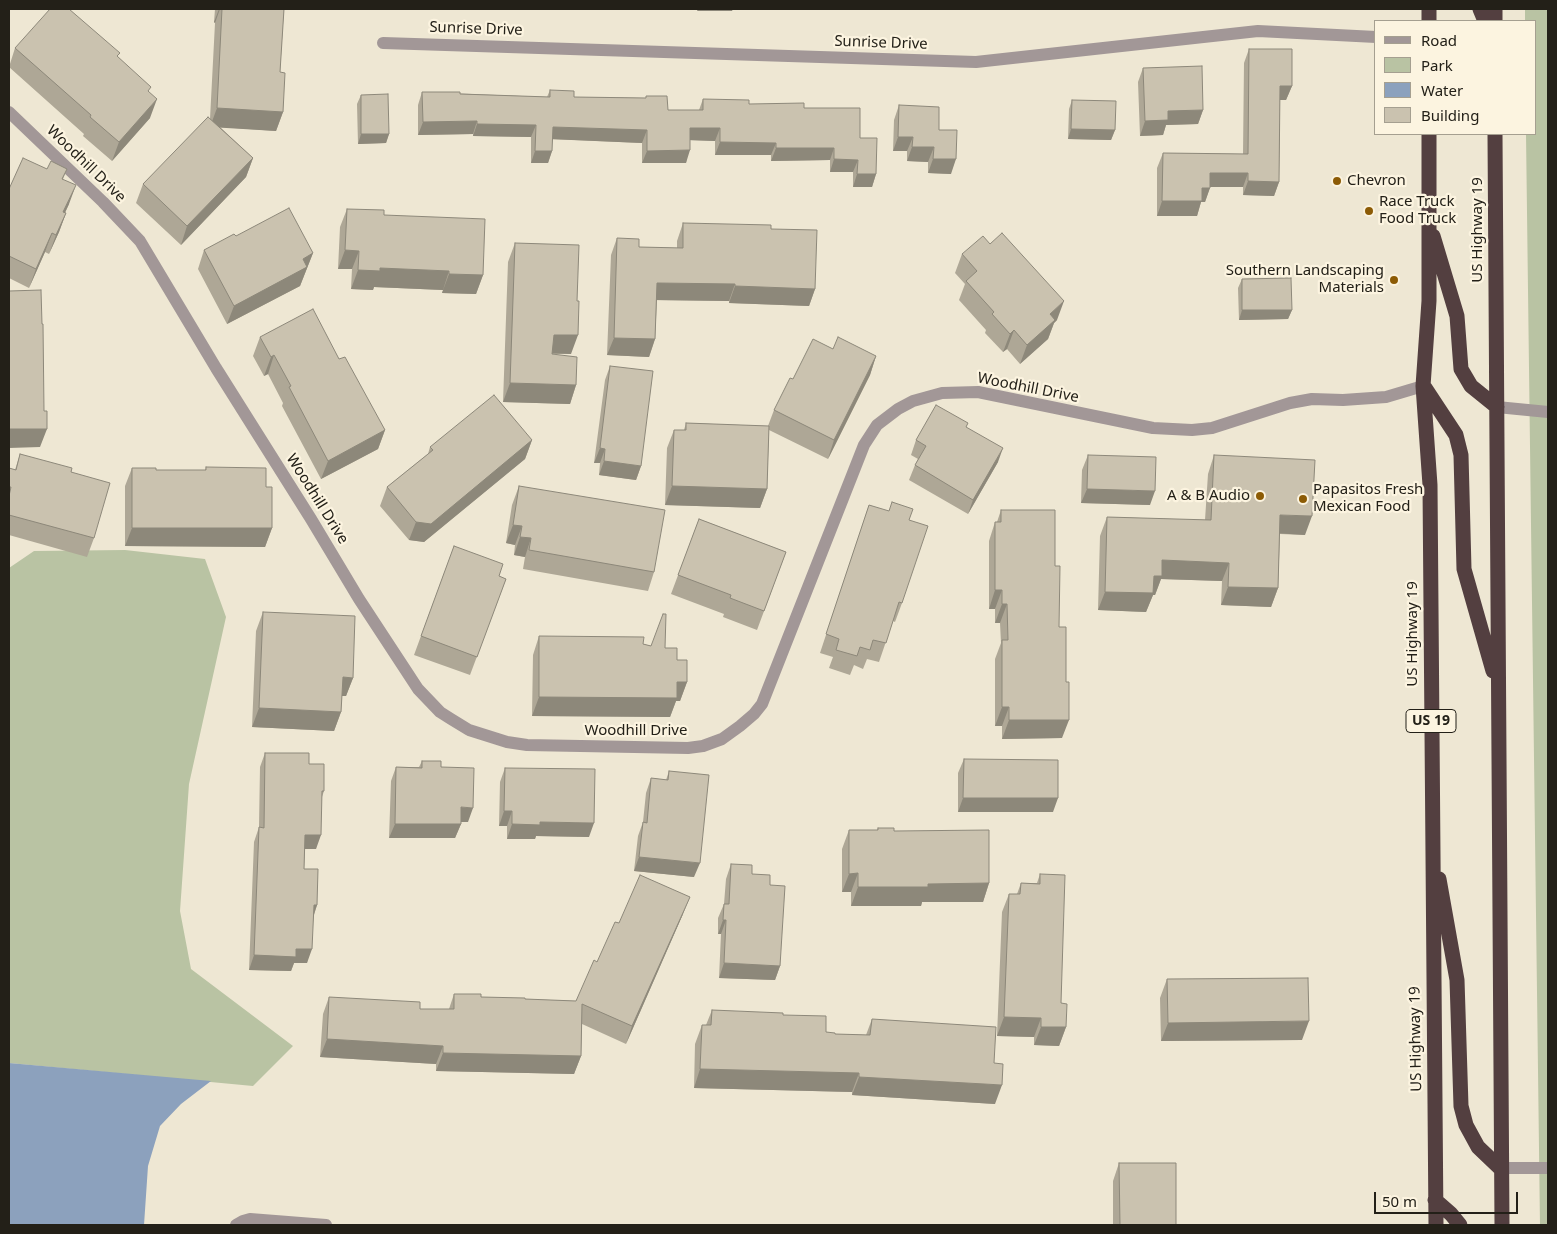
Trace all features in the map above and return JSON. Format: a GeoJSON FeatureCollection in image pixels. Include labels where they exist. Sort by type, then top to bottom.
{"type":"FeatureCollection","features":[{"type":"Feature","properties":{"kind":"highway","name":"US Highway 19"},"geometry":{"type":"LineString","coordinates":[[1428,135],[1429,301],[1423,386],[1430,485],[1436,1225]]}},
{"type":"Feature","properties":{"kind":"highway","name":"US Highway 19"},"geometry":{"type":"LineString","coordinates":[[1496,135],[1500,1168],[1502,1225]]}},
{"type":"Feature","properties":{"kind":"highway"},"geometry":{"type":"LineString","coordinates":[[1428,218],[1457,316],[1461,369],[1471,386],[1497,407]]}},
{"type":"Feature","properties":{"kind":"highway"},"geometry":{"type":"LineString","coordinates":[[1423,386],[1456,435],[1461,455],[1464,568],[1498,689]]}},
{"type":"Feature","properties":{"kind":"highway"},"geometry":{"type":"LineString","coordinates":[[1432,836],[1457,980],[1461,1106],[1466,1125],[1478,1147],[1500,1168]]}},
{"type":"Feature","properties":{"kind":"highway"},"geometry":{"type":"LineString","coordinates":[[1435,1200],[1460,1225]]}},
{"type":"Feature","properties":{"kind":"street","name":"Sunrise Drive"},"geometry":{"type":"LineString","coordinates":[[383,43],[976,62],[1258,31],[1374,37]]}},
{"type":"Feature","properties":{"kind":"street","name":"Woodhill Drive"},"geometry":{"type":"LineString","coordinates":[[9,112],[109,208],[140,241],[221,376],[312,519],[359,599],[418,689],[440,712],[469,730],[507,742],[527,745],[688,748],[703,746],[722,739],[740,726],[762,704],[864,445],[878,425],[898,409],[913,401],[942,393],[978,392],[1086,416],[1153,428],[1192,430],[1212,428],[1290,403],[1312,399],[1342,400],[1386,397],[1423,386]]}},
{"type":"Feature","properties":{"kind":"street"},"geometry":{"type":"LineString","coordinates":[[1497,407],[1548,412]]}},
{"type":"Feature","properties":{"kind":"street"},"geometry":{"type":"LineString","coordinates":[[1500,1168],[1548,1168]]}},
{"type":"Feature","properties":{"kind":"street"},"geometry":{"type":"LineString","coordinates":[[236,1225],[250,1219],[326,1225]]}},
{"type":"Feature","properties":{"kind":"green space"},"geometry":{"type":"Polygon","coordinates":[[[1525,9],[1548,9],[1548,1225],[1540,1225],[1526,135],[1537,135],[1537,20],[1525,20],[1525,9]]]}},
{"type":"Feature","properties":{"kind":"green space"},"geometry":{"type":"Polygon","coordinates":[[[125,550],[205,559],[226,617],[189,784],[180,911],[191,969],[293,1046],[253,1086],[9,1063],[9,568],[34,551],[125,550]]]}},
{"type":"Feature","properties":{"kind":"water"},"geometry":{"type":"Polygon","coordinates":[[[9,1063],[211,1081],[181,1104],[160,1126],[148,1166],[144,1225],[9,1225],[9,1063]]]}},
{"type":"Feature","properties":{"kind":"building"},"geometry":{"type":"Polygon","coordinates":[[[50,9],[69,9],[120,53],[117,56],[151,87],[148,91],[157,99],[119,142],[15,48],[50,9]]]}},
{"type":"Feature","properties":{"kind":"building"},"geometry":{"type":"Polygon","coordinates":[[[222,9],[284,9],[280,72],[285,73],[283,112],[217,108],[222,9]]]}},
{"type":"Feature","properties":{"kind":"building"},"geometry":{"type":"Polygon","coordinates":[[[1249,49],[1292,49],[1292,86],[1280,86],[1279,182],[1248,181],[1248,173],[1210,173],[1210,188],[1202,188],[1202,201],[1162,201],[1163,153],[1248,154],[1249,49]]]}},
{"type":"Feature","properties":{"kind":"building"},"geometry":{"type":"Polygon","coordinates":[[[1202,66],[1203,110],[1168,111],[1168,120],[1145,121],[1143,68],[1202,66]]]}},
{"type":"Feature","properties":{"kind":"building"},"geometry":{"type":"Polygon","coordinates":[[[550,90],[574,91],[574,97],[646,98],[646,96],[667,96],[668,110],[703,110],[703,99],[749,100],[749,104],[804,103],[804,108],[860,108],[860,138],[877,138],[876,174],[857,174],[858,160],[834,159],[834,148],[776,148],[776,143],[720,142],[720,128],[690,128],[690,150],[647,151],[647,130],[553,127],[552,151],[535,151],[536,125],[477,124],[477,121],[423,122],[422,92],[550,97],[550,90]]]}},
{"type":"Feature","properties":{"kind":"building"},"geometry":{"type":"Polygon","coordinates":[[[388,94],[389,134],[361,134],[361,95],[388,94]]]}},
{"type":"Feature","properties":{"kind":"building"},"geometry":{"type":"Polygon","coordinates":[[[1072,100],[1116,101],[1115,130],[1071,129],[1072,100]]]}},
{"type":"Feature","properties":{"kind":"building"},"geometry":{"type":"Polygon","coordinates":[[[899,105],[939,107],[939,130],[957,130],[956,159],[933,159],[934,147],[912,147],[913,137],[898,137],[899,105]]]}},
{"type":"Feature","properties":{"kind":"building"},"geometry":{"type":"Polygon","coordinates":[[[208,117],[253,158],[187,226],[143,184],[208,117]]]}},
{"type":"Feature","properties":{"kind":"building"},"geometry":{"type":"Polygon","coordinates":[[[23,158],[47,169],[51,161],[67,169],[62,179],[76,185],[63,212],[66,213],[56,235],[52,233],[36,269],[9,256],[9,189],[23,158]]]}},
{"type":"Feature","properties":{"kind":"building"},"geometry":{"type":"Polygon","coordinates":[[[289,208],[313,253],[303,259],[307,267],[234,306],[204,250],[234,234],[236,236],[289,208]]]}},
{"type":"Feature","properties":{"kind":"building"},"geometry":{"type":"Polygon","coordinates":[[[347,209],[384,210],[384,215],[485,219],[483,275],[449,274],[449,271],[380,268],[380,271],[358,270],[359,251],[345,250],[347,209]]]}},
{"type":"Feature","properties":{"kind":"building"},"geometry":{"type":"Polygon","coordinates":[[[683,223],[771,225],[771,229],[817,230],[815,289],[735,286],[735,284],[657,283],[655,339],[614,338],[617,238],[639,239],[639,247],[683,248],[683,223]]]}},
{"type":"Feature","properties":{"kind":"building"},"geometry":{"type":"Polygon","coordinates":[[[1002,233],[1064,301],[1050,314],[1055,320],[1027,345],[1014,330],[1010,334],[992,314],[994,312],[966,281],[977,271],[962,254],[983,236],[990,244],[1002,233]]]}},
{"type":"Feature","properties":{"kind":"building"},"geometry":{"type":"Polygon","coordinates":[[[515,243],[579,245],[578,335],[554,335],[552,354],[577,357],[576,385],[510,383],[515,243]]]}},
{"type":"Feature","properties":{"kind":"building"},"geometry":{"type":"Polygon","coordinates":[[[1291,278],[1292,310],[1242,310],[1242,279],[1291,278]]]}},
{"type":"Feature","properties":{"kind":"building"},"geometry":{"type":"Polygon","coordinates":[[[41,290],[44,411],[47,411],[47,429],[9,429],[9,291],[41,290]]]}},
{"type":"Feature","properties":{"kind":"building"},"geometry":{"type":"Polygon","coordinates":[[[313,309],[339,359],[345,357],[385,430],[328,461],[274,355],[271,357],[260,337],[313,309]]]}},
{"type":"Feature","properties":{"kind":"building"},"geometry":{"type":"Polygon","coordinates":[[[838,337],[876,356],[834,440],[774,410],[790,378],[793,379],[813,339],[833,349],[838,337]]]}},
{"type":"Feature","properties":{"kind":"building"},"geometry":{"type":"Polygon","coordinates":[[[610,366],[653,371],[641,466],[604,461],[605,449],[600,448],[610,366]]]}},
{"type":"Feature","properties":{"kind":"building"},"geometry":{"type":"Polygon","coordinates":[[[494,395],[532,440],[431,524],[416,522],[387,487],[433,450],[430,447],[494,395]]]}},
{"type":"Feature","properties":{"kind":"building"},"geometry":{"type":"Polygon","coordinates":[[[936,405],[968,423],[966,427],[1003,448],[973,500],[915,465],[926,446],[916,440],[936,405]]]}},
{"type":"Feature","properties":{"kind":"building"},"geometry":{"type":"Polygon","coordinates":[[[686,423],[769,426],[767,489],[672,486],[674,430],[686,430],[686,423]]]}},
{"type":"Feature","properties":{"kind":"building"},"geometry":{"type":"Polygon","coordinates":[[[20,454],[72,468],[71,472],[110,483],[94,538],[9,515],[11,487],[9,487],[9,468],[16,470],[20,454]]]}},
{"type":"Feature","properties":{"kind":"building"},"geometry":{"type":"Polygon","coordinates":[[[1088,455],[1156,457],[1155,491],[1087,489],[1088,455]]]}},
{"type":"Feature","properties":{"kind":"building"},"geometry":{"type":"Polygon","coordinates":[[[1214,455],[1315,460],[1312,516],[1280,515],[1278,588],[1228,587],[1229,563],[1162,560],[1162,576],[1154,576],[1153,593],[1105,592],[1107,517],[1211,520],[1214,455]]]}},
{"type":"Feature","properties":{"kind":"building"},"geometry":{"type":"Polygon","coordinates":[[[206,467],[266,468],[266,487],[272,487],[272,528],[132,528],[132,468],[206,470],[206,467]]]}},
{"type":"Feature","properties":{"kind":"building"},"geometry":{"type":"Polygon","coordinates":[[[519,486],[665,510],[654,572],[529,550],[531,538],[520,537],[522,526],[513,525],[519,486]]]}},
{"type":"Feature","properties":{"kind":"building"},"geometry":{"type":"Polygon","coordinates":[[[892,502],[913,509],[909,520],[928,526],[902,603],[899,602],[886,643],[873,640],[870,650],[860,647],[857,656],[836,650],[839,639],[826,634],[869,505],[889,511],[892,502]]]}},
{"type":"Feature","properties":{"kind":"building"},"geometry":{"type":"Polygon","coordinates":[[[1001,510],[1055,510],[1055,566],[1060,566],[1059,627],[1066,627],[1066,682],[1069,682],[1069,720],[1009,720],[1009,707],[1002,707],[1002,640],[1008,640],[1007,604],[1002,604],[1002,590],[995,590],[995,522],[1001,522],[1001,510]]]}},
{"type":"Feature","properties":{"kind":"building"},"geometry":{"type":"Polygon","coordinates":[[[699,519],[786,552],[764,611],[730,598],[731,595],[678,575],[699,519]]]}},
{"type":"Feature","properties":{"kind":"building"},"geometry":{"type":"Polygon","coordinates":[[[454,546],[503,564],[499,576],[506,579],[477,657],[421,636],[454,546]]]}},
{"type":"Feature","properties":{"kind":"building"},"geometry":{"type":"Polygon","coordinates":[[[263,612],[355,616],[353,678],[343,677],[341,712],[259,708],[263,612]]]}},
{"type":"Feature","properties":{"kind":"building"},"geometry":{"type":"Polygon","coordinates":[[[663,614],[666,614],[665,648],[677,648],[677,660],[687,660],[687,682],[677,682],[677,698],[539,697],[539,636],[644,637],[643,644],[651,646],[663,614]]]}},
{"type":"Feature","properties":{"kind":"building"},"geometry":{"type":"Polygon","coordinates":[[[265,753],[309,753],[309,764],[324,764],[321,835],[305,835],[304,869],[318,869],[317,905],[314,905],[312,949],[296,949],[296,957],[254,955],[259,827],[264,828],[265,753]]]}},
{"type":"Feature","properties":{"kind":"building"},"geometry":{"type":"Polygon","coordinates":[[[964,759],[1058,760],[1058,798],[963,798],[964,759]]]}},
{"type":"Feature","properties":{"kind":"building"},"geometry":{"type":"Polygon","coordinates":[[[422,761],[441,761],[441,767],[474,768],[473,808],[461,807],[461,824],[395,824],[396,767],[422,768],[422,761]]]}},
{"type":"Feature","properties":{"kind":"building"},"geometry":{"type":"Polygon","coordinates":[[[505,768],[595,769],[594,823],[540,822],[540,825],[512,824],[512,811],[504,811],[505,768]]]}},
{"type":"Feature","properties":{"kind":"building"},"geometry":{"type":"Polygon","coordinates":[[[669,771],[709,775],[700,863],[639,857],[643,822],[647,823],[651,778],[668,780],[669,771]]]}},
{"type":"Feature","properties":{"kind":"building"},"geometry":{"type":"Polygon","coordinates":[[[878,828],[894,828],[894,831],[989,830],[989,883],[928,884],[928,887],[858,887],[858,873],[849,874],[849,830],[878,830],[878,828]]]}},
{"type":"Feature","properties":{"kind":"building"},"geometry":{"type":"Polygon","coordinates":[[[731,864],[752,865],[752,874],[770,875],[770,885],[785,886],[780,966],[724,963],[726,920],[723,920],[724,904],[729,904],[731,864]]]}},
{"type":"Feature","properties":{"kind":"building"},"geometry":{"type":"Polygon","coordinates":[[[1040,874],[1065,875],[1061,1003],[1067,1004],[1066,1027],[1041,1027],[1041,1018],[1004,1017],[1009,894],[1020,894],[1021,883],[1040,884],[1040,874]]]}},
{"type":"Feature","properties":{"kind":"building"},"geometry":{"type":"Polygon","coordinates":[[[640,875],[690,897],[632,1026],[582,1004],[581,1056],[443,1053],[443,1046],[327,1039],[329,997],[420,1002],[420,1009],[454,1009],[454,994],[481,994],[481,997],[576,1001],[594,960],[597,962],[615,922],[619,923],[640,875]]]}},
{"type":"Feature","properties":{"kind":"building"},"geometry":{"type":"Polygon","coordinates":[[[1308,978],[1309,1021],[1168,1023],[1167,979],[1308,978]]]}},
{"type":"Feature","properties":{"kind":"building"},"geometry":{"type":"Polygon","coordinates":[[[712,1010],[826,1016],[826,1032],[835,1034],[870,1035],[872,1019],[996,1027],[994,1063],[1003,1064],[1002,1085],[859,1077],[859,1073],[700,1069],[702,1025],[711,1025],[712,1010]]]}},
{"type":"Feature","properties":{"kind":"building"},"geometry":{"type":"Polygon","coordinates":[[[1119,1163],[1176,1163],[1176,1225],[1120,1225],[1119,1163]]]}},
{"type":"Feature","properties":{"kind":"place","name":"Chevron"},"geometry":{"type":"Point","coordinates":[1337,181]}},
{"type":"Feature","properties":{"kind":"place","name":"Race Truck Food Truck"},"geometry":{"type":"Point","coordinates":[1369,211]}},
{"type":"Feature","properties":{"kind":"place","name":"Southern Landscaping Materials"},"geometry":{"type":"Point","coordinates":[1394,280]}},
{"type":"Feature","properties":{"kind":"place","name":"A & B Audio"},"geometry":{"type":"Point","coordinates":[1260,496]}},
{"type":"Feature","properties":{"kind":"place","name":"Papasitos Fresh Mexican Food"},"geometry":{"type":"Point","coordinates":[1303,499]}}]}
